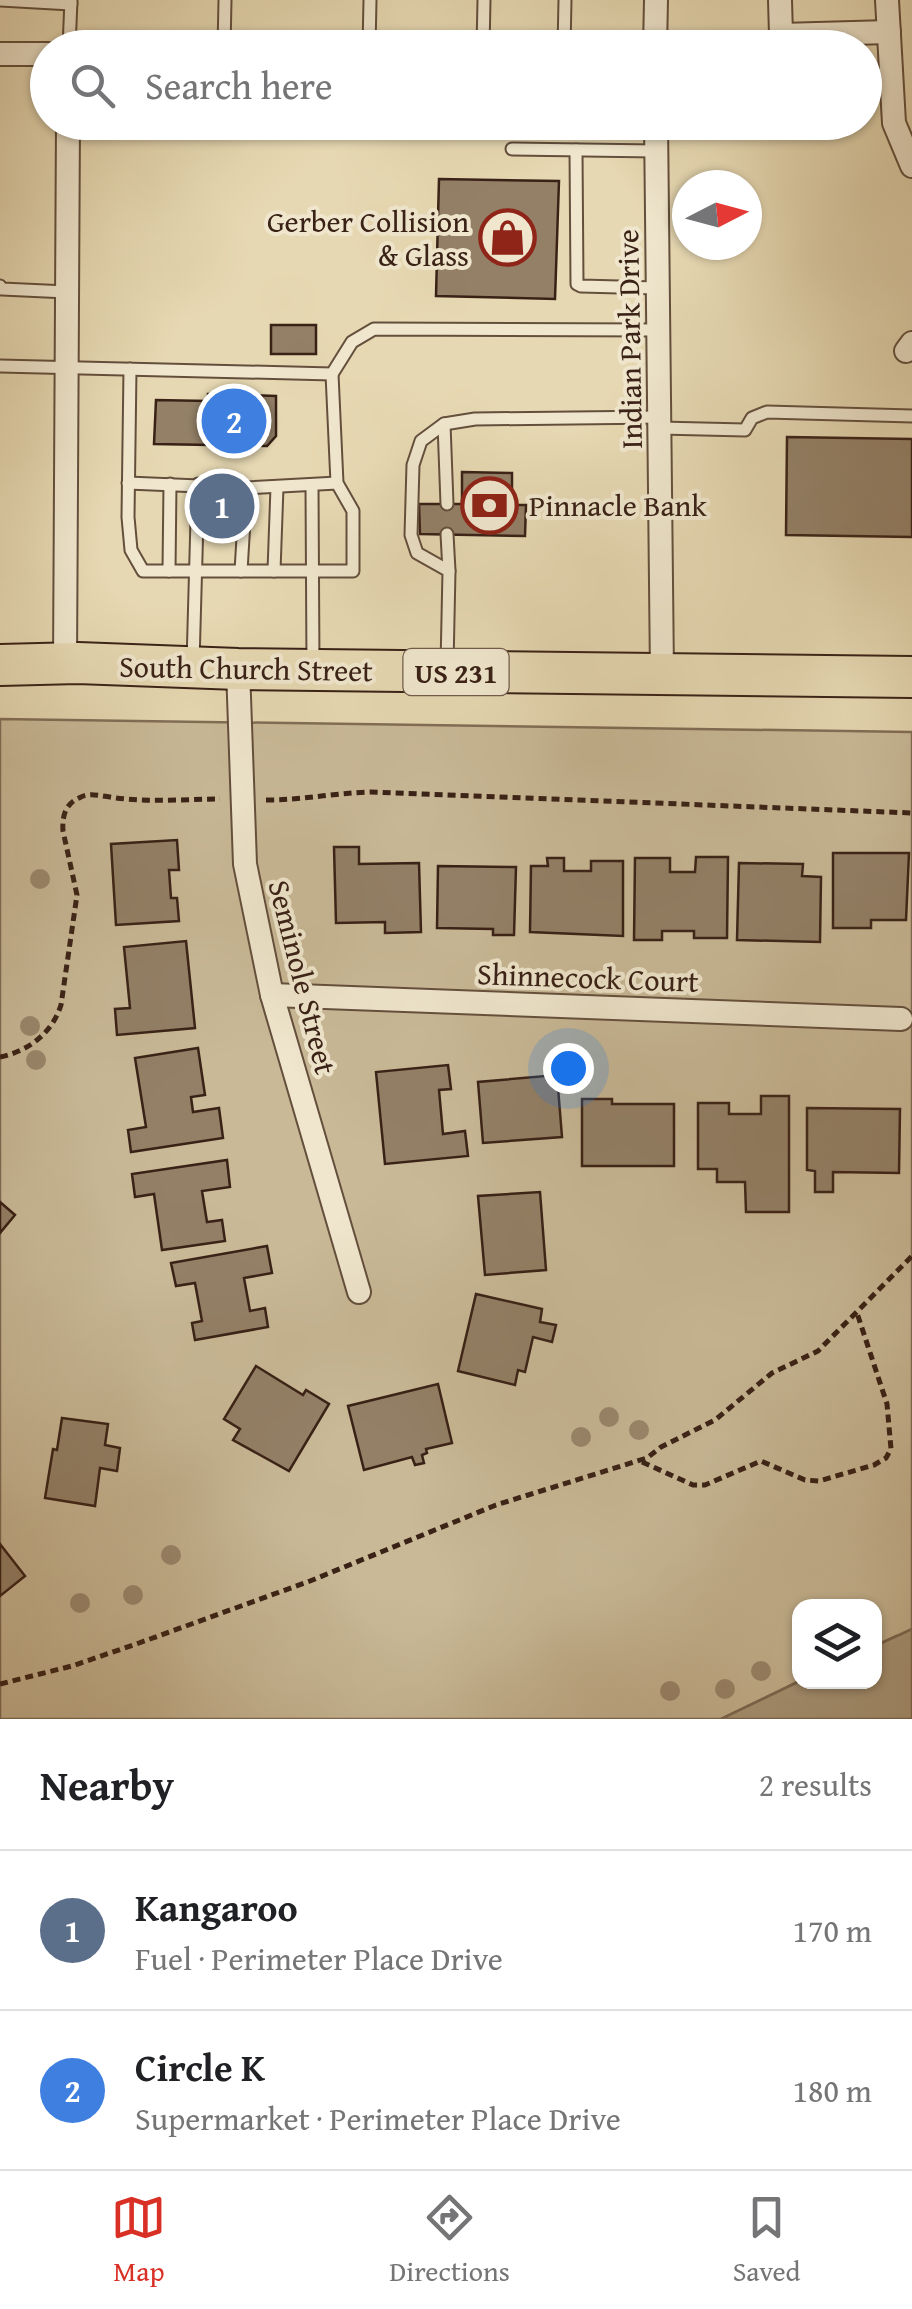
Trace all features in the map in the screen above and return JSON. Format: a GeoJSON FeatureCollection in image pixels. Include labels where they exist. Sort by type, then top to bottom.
{"type":"FeatureCollection","features":[{"type":"Feature","properties":{"kind":"highway","name":"South Church Street"},"geometry":{"type":"LineString","coordinates":[[0,666],[912,677]]}},
{"type":"Feature","properties":{"kind":"street"},"geometry":{"type":"LineString","coordinates":[[655,30],[656,0]]}},
{"type":"Feature","properties":{"kind":"street"},"geometry":{"type":"LineString","coordinates":[[780,0],[781,30]]}},
{"type":"Feature","properties":{"kind":"street"},"geometry":{"type":"LineString","coordinates":[[887,0],[894,123],[912,166]]}},
{"type":"Feature","properties":{"kind":"street"},"geometry":{"type":"LineString","coordinates":[[882,32],[889,32]]}},
{"type":"Feature","properties":{"kind":"street"},"geometry":{"type":"LineString","coordinates":[[0,54],[30,54]]}},
{"type":"Feature","properties":{"kind":"street"},"geometry":{"type":"LineString","coordinates":[[64,664],[68,140]]}},
{"type":"Feature","properties":{"kind":"street","name":"Indian Park Drive"},"geometry":{"type":"LineString","coordinates":[[656,140],[662,674]]}},
{"type":"Feature","properties":{"kind":"street","name":"Seminole Street"},"geometry":{"type":"LineString","coordinates":[[238,669],[244,864],[272,994],[359,1292]]}},
{"type":"Feature","properties":{"kind":"street","name":"Shinnecock Court"},"geometry":{"type":"LineString","coordinates":[[272,994],[901,1019]]}},
{"type":"Feature","properties":{"kind":"lane"},"geometry":{"type":"LineString","coordinates":[[0,0],[71,2],[70,30]]}},
{"type":"Feature","properties":{"kind":"lane"},"geometry":{"type":"LineString","coordinates":[[224,30],[225,0]]}},
{"type":"Feature","properties":{"kind":"lane"},"geometry":{"type":"LineString","coordinates":[[369,30],[370,0]]}},
{"type":"Feature","properties":{"kind":"lane"},"geometry":{"type":"LineString","coordinates":[[483,30],[484,0]]}},
{"type":"Feature","properties":{"kind":"lane"},"geometry":{"type":"LineString","coordinates":[[564,30],[565,0]]}},
{"type":"Feature","properties":{"kind":"lane"},"geometry":{"type":"LineString","coordinates":[[512,149],[656,151]]}},
{"type":"Feature","properties":{"kind":"lane"},"geometry":{"type":"LineString","coordinates":[[576,150],[577,284],[657,288]]}},
{"type":"Feature","properties":{"kind":"lane"},"geometry":{"type":"LineString","coordinates":[[0,286],[67,292]]}},
{"type":"Feature","properties":{"kind":"lane"},"geometry":{"type":"LineString","coordinates":[[130,369],[130,550],[143,572],[354,571],[353,512],[337,483],[332,374],[352,342],[374,329],[658,330]]}},
{"type":"Feature","properties":{"kind":"lane"},"geometry":{"type":"LineString","coordinates":[[0,366],[332,374]]}},
{"type":"Feature","properties":{"kind":"lane"},"geometry":{"type":"LineString","coordinates":[[449,571],[417,553],[411,535],[413,466],[421,442],[444,424],[475,419],[660,423],[745,430],[752,418],[766,412],[912,416]]}},
{"type":"Feature","properties":{"kind":"lane"},"geometry":{"type":"LineString","coordinates":[[444,424],[447,504]]}},
{"type":"Feature","properties":{"kind":"lane"},"geometry":{"type":"LineString","coordinates":[[128,483],[246,488],[337,483]]}},
{"type":"Feature","properties":{"kind":"lane"},"geometry":{"type":"LineString","coordinates":[[169,571],[170,484]]}},
{"type":"Feature","properties":{"kind":"lane"},"geometry":{"type":"LineString","coordinates":[[192,667],[198,484]]}},
{"type":"Feature","properties":{"kind":"lane"},"geometry":{"type":"LineString","coordinates":[[312,486],[313,670]]}},
{"type":"Feature","properties":{"kind":"lane"},"geometry":{"type":"LineString","coordinates":[[274,571],[277,487]]}},
{"type":"Feature","properties":{"kind":"lane"},"geometry":{"type":"LineString","coordinates":[[241,571],[246,488]]}},
{"type":"Feature","properties":{"kind":"lane"},"geometry":{"type":"LineString","coordinates":[[447,672],[448,534]]}},
{"type":"Feature","properties":{"kind":"path"},"geometry":{"type":"LineString","coordinates":[[0,1057],[39,1039],[56,1020],[61,1005],[77,895],[62,820],[69,805],[84,795],[124,799],[310,800],[338,793],[370,792],[912,813]]}},
{"type":"Feature","properties":{"kind":"path"},"geometry":{"type":"LineString","coordinates":[[0,1684],[105,1654],[310,1581],[496,1505],[639,1461],[715,1420],[772,1373],[818,1351],[912,1256]]}},
{"type":"Feature","properties":{"kind":"path"},"geometry":{"type":"LineString","coordinates":[[639,1461],[693,1484],[705,1485],[761,1461],[805,1480],[820,1481],[886,1458],[891,1449],[887,1404],[857,1313]]}},
{"type":"Feature","properties":{"kind":"shaded area"},"geometry":{"type":"Polygon","coordinates":[[[0,719],[912,732],[912,1636],[896,1636],[882,1643],[882,1599],[792,1599],[792,1684],[721,1719],[0,1719],[0,719]]]}},
{"type":"Feature","properties":{"kind":"shaded area"},"geometry":{"type":"Polygon","coordinates":[[[912,1629],[912,1719],[721,1719],[792,1685],[792,1689],[882,1689],[882,1643],[912,1629]]]}},
{"type":"Feature","properties":{"kind":"building"},"geometry":{"type":"Polygon","coordinates":[[[439,179],[559,181],[555,299],[436,296],[439,179]]]}},
{"type":"Feature","properties":{"kind":"building"},"geometry":{"type":"Polygon","coordinates":[[[271,325],[316,325],[316,354],[271,354],[271,325]]]}},
{"type":"Feature","properties":{"kind":"building"},"geometry":{"type":"Polygon","coordinates":[[[208,394],[276,396],[276,436],[267,446],[154,444],[156,400],[208,401],[208,394]]]}},
{"type":"Feature","properties":{"kind":"building"},"geometry":{"type":"Polygon","coordinates":[[[787,437],[912,439],[912,537],[786,535],[787,437]]]}},
{"type":"Feature","properties":{"kind":"building"},"geometry":{"type":"Polygon","coordinates":[[[462,472],[512,473],[512,505],[526,505],[525,536],[420,534],[419,504],[462,504],[462,472]]]}},
{"type":"Feature","properties":{"kind":"building"},"geometry":{"type":"Polygon","coordinates":[[[177,840],[179,870],[169,870],[171,898],[177,898],[179,921],[116,925],[111,844],[177,840]]]}},
{"type":"Feature","properties":{"kind":"building"},"geometry":{"type":"Polygon","coordinates":[[[334,847],[359,847],[359,864],[419,863],[421,932],[385,933],[385,922],[336,923],[334,847]]]}},
{"type":"Feature","properties":{"kind":"building"},"geometry":{"type":"Polygon","coordinates":[[[833,853],[909,853],[906,920],[871,920],[871,928],[833,928],[833,853]]]}},
{"type":"Feature","properties":{"kind":"building"},"geometry":{"type":"Polygon","coordinates":[[[696,857],[728,857],[727,938],[694,938],[694,931],[662,931],[662,940],[634,940],[635,858],[670,858],[670,872],[695,872],[696,857]]]}},
{"type":"Feature","properties":{"kind":"building"},"geometry":{"type":"Polygon","coordinates":[[[547,858],[564,858],[564,871],[591,871],[591,861],[623,861],[623,936],[530,932],[531,866],[548,866],[547,858]]]}},
{"type":"Feature","properties":{"kind":"building"},"geometry":{"type":"Polygon","coordinates":[[[739,863],[803,864],[802,876],[821,877],[820,942],[737,940],[739,863]]]}},
{"type":"Feature","properties":{"kind":"building"},"geometry":{"type":"Polygon","coordinates":[[[438,866],[516,867],[514,935],[493,935],[493,929],[437,928],[438,866]]]}},
{"type":"Feature","properties":{"kind":"building"},"geometry":{"type":"Polygon","coordinates":[[[186,941],[195,1028],[117,1035],[115,1009],[130,1008],[124,947],[186,941]]]}},
{"type":"Feature","properties":{"kind":"building"},"geometry":{"type":"Polygon","coordinates":[[[198,1048],[205,1095],[191,1097],[193,1112],[219,1108],[223,1138],[131,1152],[128,1130],[146,1127],[135,1058],[198,1048]]]}},
{"type":"Feature","properties":{"kind":"building"},"geometry":{"type":"Polygon","coordinates":[[[448,1065],[451,1089],[439,1090],[443,1134],[465,1131],[468,1156],[385,1164],[376,1072],[448,1065]]]}},
{"type":"Feature","properties":{"kind":"building"},"geometry":{"type":"Polygon","coordinates":[[[557,1075],[562,1137],[483,1143],[478,1082],[557,1075]]]}},
{"type":"Feature","properties":{"kind":"building"},"geometry":{"type":"Polygon","coordinates":[[[761,1096],[789,1096],[789,1212],[746,1212],[745,1182],[717,1182],[717,1169],[698,1169],[698,1103],[729,1103],[729,1114],[761,1114],[761,1096]]]}},
{"type":"Feature","properties":{"kind":"building"},"geometry":{"type":"Polygon","coordinates":[[[582,1099],[612,1099],[612,1104],[674,1104],[674,1166],[582,1166],[582,1099]]]}},
{"type":"Feature","properties":{"kind":"building"},"geometry":{"type":"Polygon","coordinates":[[[807,1108],[900,1109],[899,1173],[833,1172],[833,1192],[815,1192],[815,1171],[807,1170],[807,1108]]]}},
{"type":"Feature","properties":{"kind":"building"},"geometry":{"type":"Polygon","coordinates":[[[227,1160],[230,1187],[202,1191],[207,1222],[222,1220],[225,1241],[162,1250],[154,1194],[135,1197],[132,1174],[227,1160]]]}},
{"type":"Feature","properties":{"kind":"building"},"geometry":{"type":"Polygon","coordinates":[[[540,1192],[546,1270],[485,1275],[478,1196],[540,1192]]]}},
{"type":"Feature","properties":{"kind":"building"},"geometry":{"type":"Polygon","coordinates":[[[0,1202],[15,1215],[0,1233],[0,1202]]]}},
{"type":"Feature","properties":{"kind":"building"},"geometry":{"type":"Polygon","coordinates":[[[267,1246],[272,1273],[244,1278],[250,1311],[265,1308],[268,1327],[195,1340],[192,1323],[202,1321],[195,1283],[176,1286],[171,1263],[267,1246]]]}},
{"type":"Feature","properties":{"kind":"building"},"geometry":{"type":"Polygon","coordinates":[[[476,1294],[542,1309],[540,1322],[556,1325],[552,1342],[533,1337],[525,1372],[518,1370],[515,1385],[458,1371],[476,1294]]]}},
{"type":"Feature","properties":{"kind":"building"},"geometry":{"type":"Polygon","coordinates":[[[256,1366],[303,1395],[306,1390],[329,1404],[289,1471],[233,1440],[240,1429],[224,1419],[256,1366]]]}},
{"type":"Feature","properties":{"kind":"building"},"geometry":{"type":"Polygon","coordinates":[[[438,1384],[452,1443],[426,1449],[427,1453],[422,1455],[424,1463],[415,1465],[412,1457],[364,1470],[348,1406],[438,1384]]]}},
{"type":"Feature","properties":{"kind":"building"},"geometry":{"type":"Polygon","coordinates":[[[62,1418],[108,1424],[105,1445],[120,1448],[117,1471],[100,1468],[95,1506],[45,1498],[62,1418]]]}},
{"type":"Feature","properties":{"kind":"building"},"geometry":{"type":"Polygon","coordinates":[[[0,1544],[25,1576],[0,1596],[0,1544]]]}},
{"type":"Feature","properties":{"kind":"place","name":"Gerber Collision & Glass"},"geometry":{"type":"Point","coordinates":[508,238]}},
{"type":"Feature","properties":{"kind":"place","name":"Circle K"},"geometry":{"type":"Point","coordinates":[234,421]}},
{"type":"Feature","properties":{"kind":"place","name":"Pinnacle Bank"},"geometry":{"type":"Point","coordinates":[490,505]}},
{"type":"Feature","properties":{"kind":"place","name":"Kangaroo"},"geometry":{"type":"Point","coordinates":[222,506]}}]}
